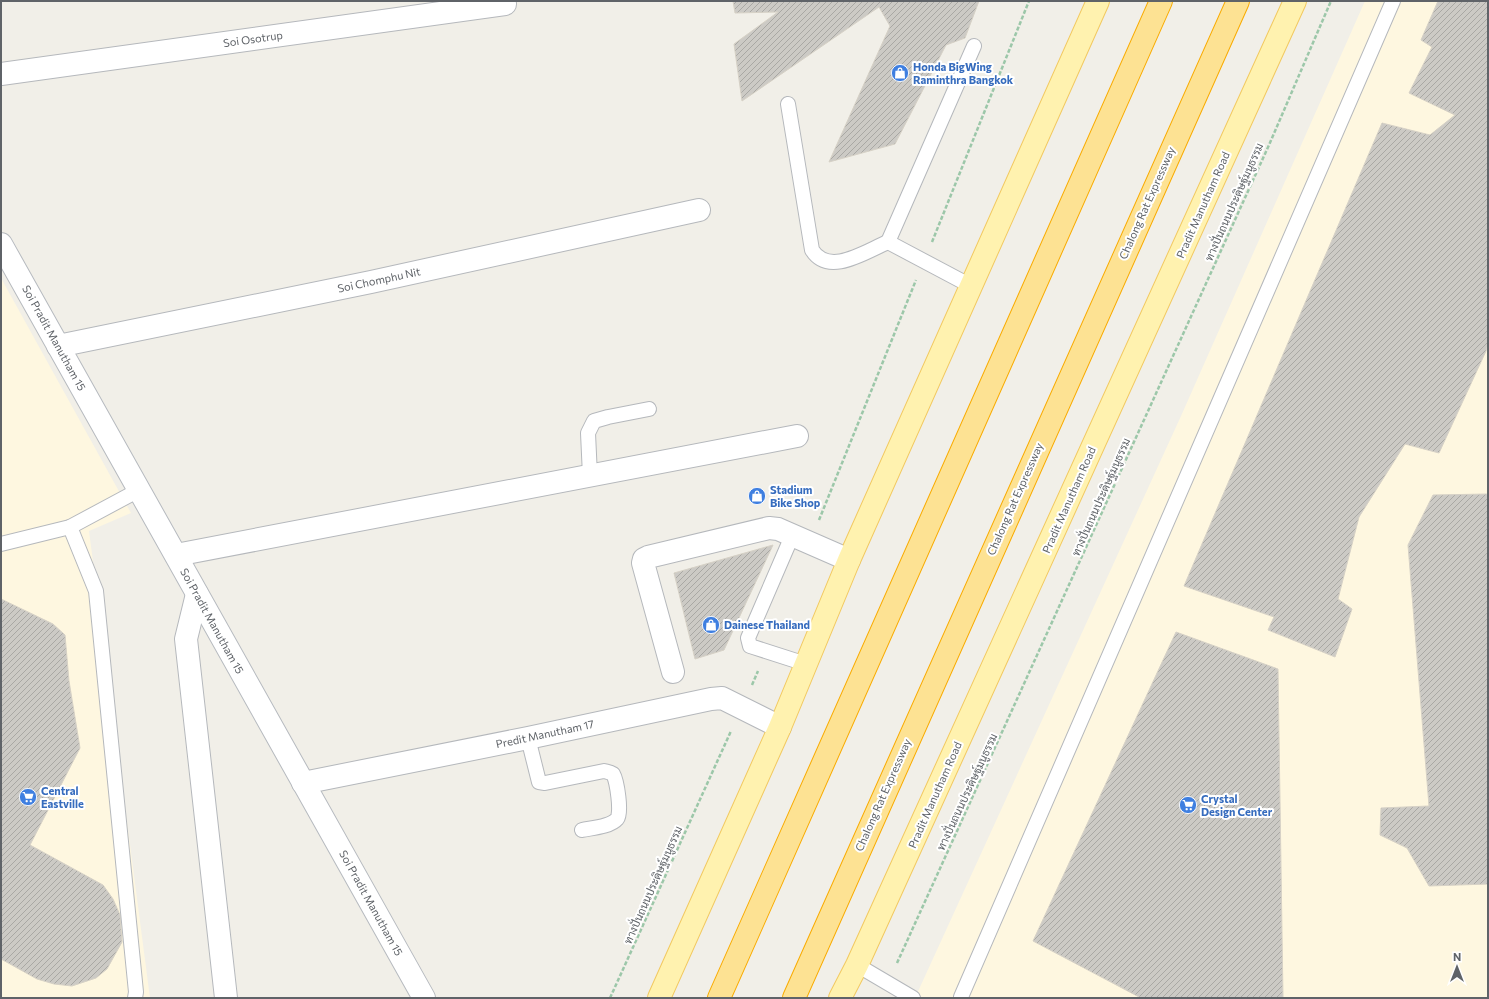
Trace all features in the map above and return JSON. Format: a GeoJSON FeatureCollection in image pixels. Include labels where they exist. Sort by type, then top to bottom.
{"type":"FeatureCollection","features":[{"type":"Feature","properties":{"kind":"highway"},"geometry":{"type":"LineString","coordinates":[[719,998],[1161,1]]}},
{"type":"Feature","properties":{"kind":"highway","name":"Chalong Rat Expressway"},"geometry":{"type":"LineString","coordinates":[[794,998],[1238,1]]}},
{"type":"Feature","properties":{"kind":"main road"},"geometry":{"type":"LineString","coordinates":[[659,998],[780,727],[849,560],[1098,1]]}},
{"type":"Feature","properties":{"kind":"main road","name":"Pradit Manutham Road"},"geometry":{"type":"LineString","coordinates":[[840,998],[857,965],[1295,1]]}},
{"type":"Feature","properties":{"kind":"street","name":"Soi Osotrup"},"geometry":{"type":"LineString","coordinates":[[1,74],[505,4]]}},
{"type":"Feature","properties":{"kind":"street","name":"Soi Chomphu Nit"},"geometry":{"type":"LineString","coordinates":[[58,346],[371,282],[699,210]]}},
{"type":"Feature","properties":{"kind":"street","name":"Soi Pradit Manutham 15"},"geometry":{"type":"LineString","coordinates":[[1,244],[424,998]]}},
{"type":"Feature","properties":{"kind":"street"},"geometry":{"type":"LineString","coordinates":[[176,555],[797,436]]}},
{"type":"Feature","properties":{"kind":"street"},"geometry":{"type":"LineString","coordinates":[[673,672],[643,563],[644,559],[770,528],[778,529],[849,560]]}},
{"type":"Feature","properties":{"kind":"street"},"geometry":{"type":"LineString","coordinates":[[197,594],[186,639],[226,998]]}},
{"type":"Feature","properties":{"kind":"street","name":"Predit Manutham 17"},"geometry":{"type":"LineString","coordinates":[[303,783],[712,699],[722,698],[780,727]]}},
{"type":"Feature","properties":{"kind":"lane"},"geometry":{"type":"LineString","coordinates":[[964,998],[960,998],[1393,1]]}},
{"type":"Feature","properties":{"kind":"lane"},"geometry":{"type":"LineString","coordinates":[[788,104],[812,250],[814,254],[824,262],[845,261],[888,242],[974,46]]}},
{"type":"Feature","properties":{"kind":"lane"},"geometry":{"type":"LineString","coordinates":[[888,242],[970,286]]}},
{"type":"Feature","properties":{"kind":"lane"},"geometry":{"type":"LineString","coordinates":[[590,476],[588,433],[594,421],[649,409]]}},
{"type":"Feature","properties":{"kind":"lane"},"geometry":{"type":"LineString","coordinates":[[1,544],[70,527],[139,490]]}},
{"type":"Feature","properties":{"kind":"lane"},"geometry":{"type":"LineString","coordinates":[[70,527],[96,591],[135,998]]}},
{"type":"Feature","properties":{"kind":"lane"},"geometry":{"type":"LineString","coordinates":[[801,540],[748,638],[750,646],[806,664]]}},
{"type":"Feature","properties":{"kind":"lane"},"geometry":{"type":"LineString","coordinates":[[528,738],[539,782],[545,783],[604,771],[610,772],[614,776],[619,799],[618,819],[613,823],[582,830]]}},
{"type":"Feature","properties":{"kind":"lane"},"geometry":{"type":"LineString","coordinates":[[857,965],[913,998]]}},
{"type":"Feature","properties":{"kind":"path"},"geometry":{"type":"LineString","coordinates":[[801,540],[924,261],[1029,1]]}},
{"type":"Feature","properties":{"kind":"path","name":"ทางปั่นถนนประดิษฐ์มนูธรรม"},"geometry":{"type":"LineString","coordinates":[[888,983],[1265,152],[1330,1]]}},
{"type":"Feature","properties":{"kind":"path","name":"ทางปั่นถนนประดิษฐ์มนูธรรม"},"geometry":{"type":"LineString","coordinates":[[610,998],[742,708],[766,651]]}},
{"type":"Feature","properties":{"kind":"shaded area"},"geometry":{"type":"Polygon","coordinates":[[[1365,1],[1488,1],[1488,998],[915,998],[1181,416],[1365,1]]]}},
{"type":"Feature","properties":{"kind":"shaded area"},"geometry":{"type":"Polygon","coordinates":[[[1,278],[131,513],[89,531],[150,998],[1,998],[1,278]]]}},
{"type":"Feature","properties":{"kind":"building","name":"Honda BigWing Raminthra Bangkok"},"geometry":{"type":"Polygon","coordinates":[[[733,1],[979,1],[965,38],[946,45],[895,144],[829,162],[890,26],[879,7],[742,101],[734,44],[778,12],[735,13],[733,1]]]}},
{"type":"Feature","properties":{"kind":"building"},"geometry":{"type":"Polygon","coordinates":[[[1438,1],[1488,1],[1488,343],[1486,351],[1439,453],[1405,444],[1359,517],[1338,599],[1352,609],[1335,657],[1268,630],[1274,617],[1184,586],[1382,123],[1430,135],[1455,115],[1409,93],[1432,47],[1421,40],[1438,1]]]}},
{"type":"Feature","properties":{"kind":"building"},"geometry":{"type":"Polygon","coordinates":[[[1488,494],[1488,884],[1429,886],[1407,848],[1380,835],[1381,808],[1429,806],[1408,545],[1433,495],[1488,494]]]}},
{"type":"Feature","properties":{"kind":"building","name":"Dainese Thailand"},"geometry":{"type":"Polygon","coordinates":[[[773,545],[724,650],[695,659],[674,573],[773,545]]]}},
{"type":"Feature","properties":{"kind":"building","name":"Central Eastville"},"geometry":{"type":"Polygon","coordinates":[[[1,599],[53,624],[65,635],[69,681],[80,748],[30,845],[103,885],[113,899],[120,915],[122,942],[107,969],[96,978],[72,986],[54,984],[37,979],[1,959],[1,599]]]}},
{"type":"Feature","properties":{"kind":"building","name":"Crystal Design Center"},"geometry":{"type":"Polygon","coordinates":[[[1176,632],[1278,669],[1283,998],[1141,998],[1033,941],[1176,632]]]}},
{"type":"Feature","properties":{"kind":"place","name":"Honda BigWing Raminthra Bangkok"},"geometry":{"type":"Point","coordinates":[900,73]}},
{"type":"Feature","properties":{"kind":"place","name":"Stadium Bike Shop"},"geometry":{"type":"Point","coordinates":[757,496]}},
{"type":"Feature","properties":{"kind":"place","name":"Dainese Thailand"},"geometry":{"type":"Point","coordinates":[711,625]}},
{"type":"Feature","properties":{"kind":"place","name":"Central Eastville"},"geometry":{"type":"Point","coordinates":[28,797]}},
{"type":"Feature","properties":{"kind":"place","name":"Crystal Design Center"},"geometry":{"type":"Point","coordinates":[1188,805]}}]}
